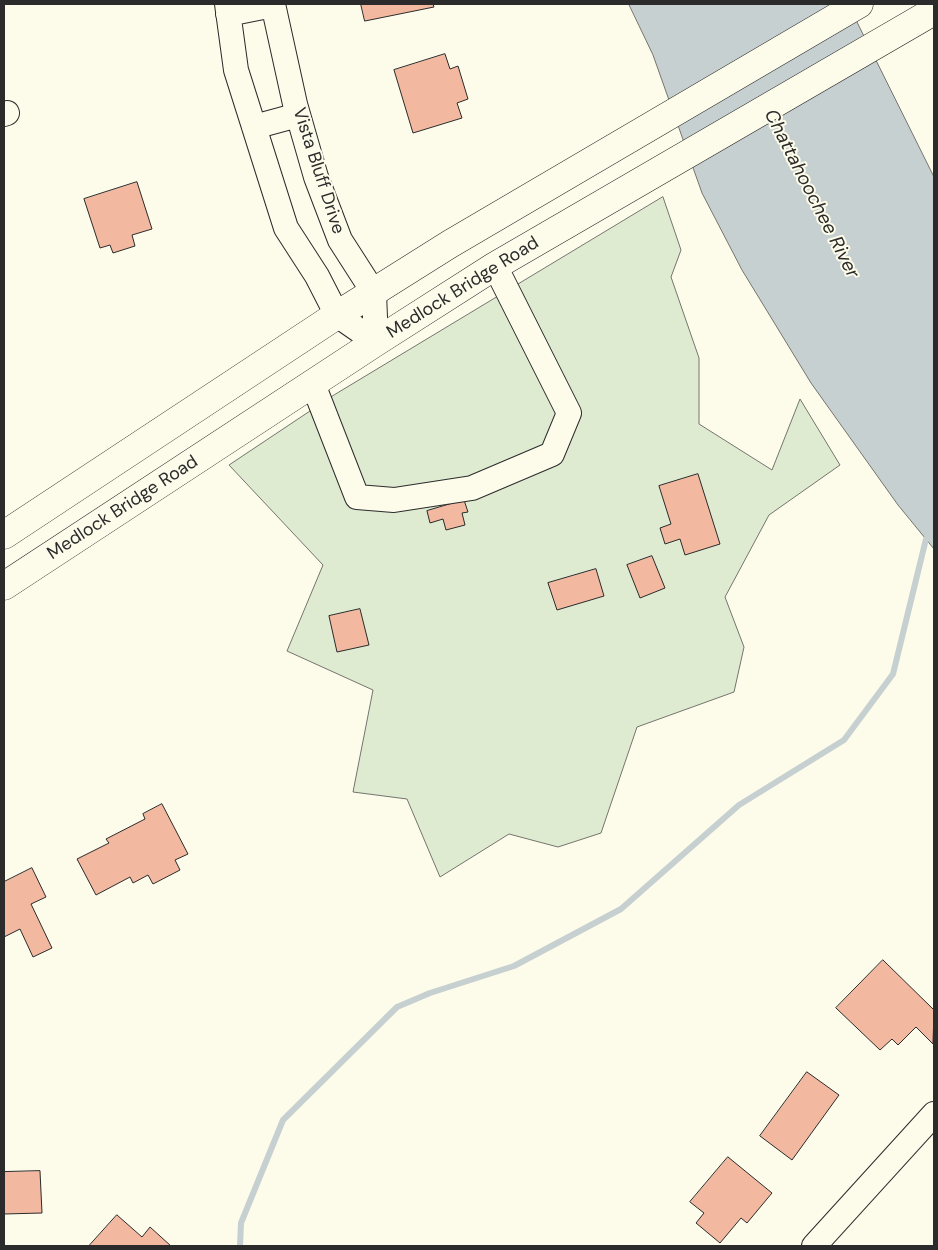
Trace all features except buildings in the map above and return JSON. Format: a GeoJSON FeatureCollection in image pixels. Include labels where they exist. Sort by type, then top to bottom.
{"type":"FeatureCollection","features":[{"type":"Feature","properties":{"kind":"highway"},"geometry":{"type":"LineString","coordinates":[[4,534],[337,315],[450,244],[859,4]]}},
{"type":"Feature","properties":{"kind":"highway","name":"Medlock Bridge Road"},"geometry":{"type":"LineString","coordinates":[[4,586],[495,266],[934,11]]}},
{"type":"Feature","properties":{"kind":"street"},"geometry":{"type":"LineString","coordinates":[[273,5],[228,9],[236,70],[286,228],[317,276],[337,315],[376,342]]}},
{"type":"Feature","properties":{"kind":"street","name":"Vista Bluff Drive"},"geometry":{"type":"LineString","coordinates":[[273,5],[298,115],[316,177],[340,240],[374,293]]}},
{"type":"Feature","properties":{"kind":"street"},"geometry":{"type":"LineString","coordinates":[[254,127],[298,115]]}},
{"type":"Feature","properties":{"kind":"street"},"geometry":{"type":"LineString","coordinates":[[313,384],[357,497],[394,500],[472,488],[552,454],[569,413],[495,266]]}},
{"type":"Feature","properties":{"kind":"street"},"geometry":{"type":"LineString","coordinates":[[374,293],[376,342]]}},
{"type":"Feature","properties":{"kind":"street"},"geometry":{"type":"LineString","coordinates":[[814,1246],[934,1114]]}},
{"type":"Feature","properties":{"kind":"green space"},"geometry":{"type":"Polygon","coordinates":[[[663,197],[681,250],[671,277],[699,358],[699,424],[772,470],[800,399],[840,465],[769,515],[725,597],[744,647],[734,692],[637,727],[601,833],[558,847],[509,834],[440,877],[407,799],[353,792],[373,690],[287,651],[323,565],[229,465],[334,395],[663,197]]]}},
{"type":"Feature","properties":{"kind":"water","name":"Chattahoochee River"},"geometry":{"type":"Polygon","coordinates":[[[629,4],[848,4],[934,177],[934,549],[898,505],[811,383],[742,270],[702,193],[653,55],[629,4]]]}},
{"type":"Feature","properties":{"kind":"waterway"},"geometry":{"type":"LineString","coordinates":[[240,1246],[241,1223],[283,1120],[397,1007],[430,993],[514,966],[621,909],[739,805],[844,740],[893,674],[926,539],[934,531]]}}]}
